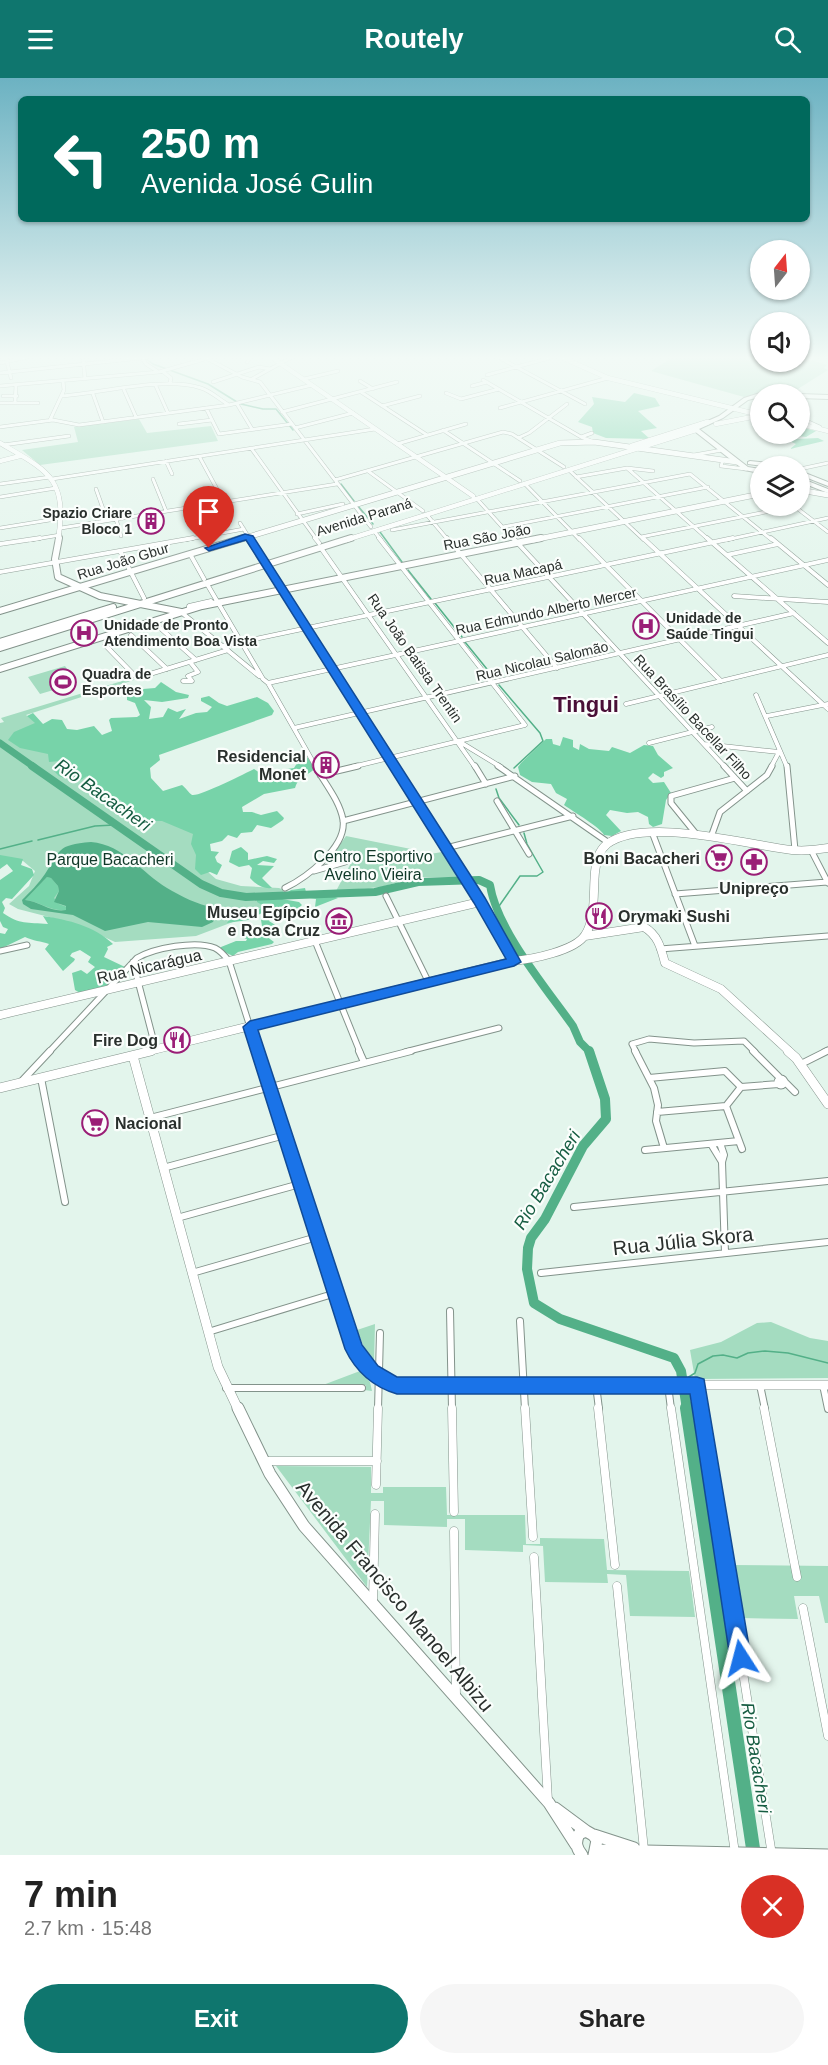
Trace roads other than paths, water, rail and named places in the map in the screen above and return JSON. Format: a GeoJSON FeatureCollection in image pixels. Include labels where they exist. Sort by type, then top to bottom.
{"type":"FeatureCollection","features":[{"type":"Feature","properties":{"kind":"highway"},"geometry":{"type":"LineString","coordinates":[[711,440],[722,450],[728,461],[750,467]]}},
{"type":"Feature","properties":{"kind":"highway"},"geometry":{"type":"LineString","coordinates":[[810,477],[827,488]]}},
{"type":"Feature","properties":{"kind":"highway"},"geometry":{"type":"LineString","coordinates":[[810,483],[827,488]]}},
{"type":"Feature","properties":{"kind":"highway"},"geometry":{"type":"LineString","coordinates":[[810,491],[827,488]]}},
{"type":"Feature","properties":{"kind":"main road","name":"Rua João Gbur"},"geometry":{"type":"LineString","coordinates":[[0,611],[575,440]]}},
{"type":"Feature","properties":{"kind":"main road","name":"Rua João Gbur"},"geometry":{"type":"LineString","coordinates":[[584,440],[728,461]]}},
{"type":"Feature","properties":{"kind":"main road","name":"Avenida Paraná"},"geometry":{"type":"LineString","coordinates":[[634,448],[660,440]]}},
{"type":"Feature","properties":{"kind":"main road","name":"Rua São João"},"geometry":{"type":"LineString","coordinates":[[0,669],[202,604],[750,496]]}},
{"type":"Feature","properties":{"kind":"street"},"geometry":{"type":"LineString","coordinates":[[1,444],[36,440]]}},
{"type":"Feature","properties":{"kind":"street"},"geometry":{"type":"LineString","coordinates":[[0,484],[303,440],[525,725],[320,775]]}},
{"type":"Feature","properties":{"kind":"street"},"geometry":{"type":"LineString","coordinates":[[391,440],[475,497]]}},
{"type":"Feature","properties":{"kind":"street"},"geometry":{"type":"LineString","coordinates":[[397,444],[411,440]]}},
{"type":"Feature","properties":{"kind":"street"},"geometry":{"type":"LineString","coordinates":[[459,440],[523,482],[721,681]]}},
{"type":"Feature","properties":{"kind":"street"},"geometry":{"type":"LineString","coordinates":[[61,528],[336,482],[474,440]]}},
{"type":"Feature","properties":{"kind":"street"},"geometry":{"type":"LineString","coordinates":[[521,440],[576,477],[826,705],[828,710]]}},
{"type":"Feature","properties":{"kind":"street","name":"Avenida Paraná"},"geometry":{"type":"LineString","coordinates":[[0,648],[206,581],[666,440]]}},
{"type":"Feature","properties":{"kind":"street"},"geometry":{"type":"LineString","coordinates":[[655,443],[669,454]]}},
{"type":"Feature","properties":{"kind":"street"},"geometry":{"type":"LineString","coordinates":[[1,444],[51,478],[56,488],[62,518],[55,563],[57,575],[100,596],[180,612],[268,683],[343,821],[335,843],[314,871],[285,888]]}},
{"type":"Feature","properties":{"kind":"street","name":"Rua João Batista Trentin"},"geometry":{"type":"LineString","coordinates":[[251,448],[459,741],[486,784]]}},
{"type":"Feature","properties":{"kind":"street","name":"Avenida Paraná"},"geometry":{"type":"LineString","coordinates":[[566,469],[634,448]]}},
{"type":"Feature","properties":{"kind":"street"},"geometry":{"type":"LineString","coordinates":[[689,456],[722,450]]}},
{"type":"Feature","properties":{"kind":"street"},"geometry":{"type":"LineString","coordinates":[[0,461],[20,456]]}},
{"type":"Feature","properties":{"kind":"street"},"geometry":{"type":"LineString","coordinates":[[199,456],[224,502]]}},
{"type":"Feature","properties":{"kind":"street"},"geometry":{"type":"LineString","coordinates":[[166,461],[172,474]]}},
{"type":"Feature","properties":{"kind":"street"},"geometry":{"type":"LineString","coordinates":[[728,461],[747,466]]}},
{"type":"Feature","properties":{"kind":"street"},"geometry":{"type":"LineString","coordinates":[[810,468],[828,463]]}},
{"type":"Feature","properties":{"kind":"street"},"geometry":{"type":"LineString","coordinates":[[576,477],[627,468],[653,471]]}},
{"type":"Feature","properties":{"kind":"street"},"geometry":{"type":"LineString","coordinates":[[627,468],[828,643]]}},
{"type":"Feature","properties":{"kind":"street"},"geometry":{"type":"LineString","coordinates":[[368,471],[425,513],[557,668]]}},
{"type":"Feature","properties":{"kind":"street"},"geometry":{"type":"LineString","coordinates":[[392,530],[690,474],[828,585]]}},
{"type":"Feature","properties":{"kind":"street"},"geometry":{"type":"LineString","coordinates":[[153,479],[166,511]]}},
{"type":"Feature","properties":{"kind":"street"},"geometry":{"type":"LineString","coordinates":[[503,527],[708,487]]}},
{"type":"Feature","properties":{"kind":"street"},"geometry":{"type":"LineString","coordinates":[[0,497],[56,488]]}},
{"type":"Feature","properties":{"kind":"street"},"geometry":{"type":"LineString","coordinates":[[96,489],[107,520]]}},
{"type":"Feature","properties":{"kind":"street","name":"Rua Brasílio Bacellar Filho"},"geometry":{"type":"LineString","coordinates":[[475,497],[747,791]]}},
{"type":"Feature","properties":{"kind":"street"},"geometry":{"type":"LineString","coordinates":[[297,514],[343,504]]}},
{"type":"Feature","properties":{"kind":"street"},"geometry":{"type":"LineString","coordinates":[[194,506],[203,527]]}},
{"type":"Feature","properties":{"kind":"street"},"geometry":{"type":"LineString","coordinates":[[641,537],[750,515]]}},
{"type":"Feature","properties":{"kind":"street"},"geometry":{"type":"LineString","coordinates":[[808,516],[828,532]]}},
{"type":"Feature","properties":{"kind":"street"},"geometry":{"type":"LineString","coordinates":[[0,528],[62,518]]}},
{"type":"Feature","properties":{"kind":"street","name":"Rua Macapá"},"geometry":{"type":"LineString","coordinates":[[222,646],[828,518]]}},
{"type":"Feature","properties":{"kind":"street"},"geometry":{"type":"LineString","coordinates":[[116,519],[121,536]]}},
{"type":"Feature","properties":{"kind":"street"},"geometry":{"type":"LineString","coordinates":[[240,523],[480,902],[524,959]]}},
{"type":"Feature","properties":{"kind":"street"},"geometry":{"type":"LineString","coordinates":[[0,573],[244,529]]}},
{"type":"Feature","properties":{"kind":"street"},"geometry":{"type":"LineString","coordinates":[[0,544],[60,535]]}},
{"type":"Feature","properties":{"kind":"street"},"geometry":{"type":"LineString","coordinates":[[727,555],[778,544]]}},
{"type":"Feature","properties":{"kind":"street"},"geometry":{"type":"LineString","coordinates":[[120,551],[144,598]]}},
{"type":"Feature","properties":{"kind":"street"},"geometry":{"type":"LineString","coordinates":[[190,554],[215,602],[263,679]]}},
{"type":"Feature","properties":{"kind":"street","name":"Rua Edmundo Alberto Mercer"},"geometry":{"type":"LineString","coordinates":[[268,683],[828,560]]}},
{"type":"Feature","properties":{"kind":"street","name":"Avenida Paraná"},"geometry":{"type":"LineString","coordinates":[[0,642],[206,581]]}},
{"type":"Feature","properties":{"kind":"street"},"geometry":{"type":"LineString","coordinates":[[734,596],[828,602]]}},
{"type":"Feature","properties":{"kind":"street","name":"Rua Nicolau Salomão"},"geometry":{"type":"LineString","coordinates":[[294,728],[794,613]]}},
{"type":"Feature","properties":{"kind":"street"},"geometry":{"type":"LineString","coordinates":[[159,627],[196,660]]}},
{"type":"Feature","properties":{"kind":"street"},"geometry":{"type":"LineString","coordinates":[[131,635],[167,669]]}},
{"type":"Feature","properties":{"kind":"street"},"geometry":{"type":"LineString","coordinates":[[105,645],[137,678],[228,650]]}},
{"type":"Feature","properties":{"kind":"street"},"geometry":{"type":"LineString","coordinates":[[626,704],[828,656]]}},
{"type":"Feature","properties":{"kind":"street"},"geometry":{"type":"LineString","coordinates":[[183,681],[192,681],[188,676],[198,672],[190,662]]}},
{"type":"Feature","properties":{"kind":"street"},"geometry":{"type":"LineString","coordinates":[[756,695],[787,766],[795,850]]}},
{"type":"Feature","properties":{"kind":"street"},"geometry":{"type":"LineString","coordinates":[[767,716],[826,705]]}},
{"type":"Feature","properties":{"kind":"street"},"geometry":{"type":"LineString","coordinates":[[649,743],[712,727]]}},
{"type":"Feature","properties":{"kind":"street"},"geometry":{"type":"LineString","coordinates":[[459,741],[515,776],[609,843]]}},
{"type":"Feature","properties":{"kind":"street"},"geometry":{"type":"LineString","coordinates":[[704,744],[779,752]]}},
{"type":"Feature","properties":{"kind":"street"},"geometry":{"type":"LineString","coordinates":[[711,837],[720,812],[770,771],[779,752]]}},
{"type":"Feature","properties":{"kind":"street"},"geometry":{"type":"LineString","coordinates":[[343,821],[515,776]]}},
{"type":"Feature","properties":{"kind":"street"},"geometry":{"type":"LineString","coordinates":[[697,835],[671,803],[671,796],[735,778]]}},
{"type":"Feature","properties":{"kind":"street"},"geometry":{"type":"LineString","coordinates":[[496,801],[530,854]]}},
{"type":"Feature","properties":{"kind":"street"},"geometry":{"type":"LineString","coordinates":[[446,848],[573,816]]}},
{"type":"Feature","properties":{"kind":"street"},"geometry":{"type":"LineString","coordinates":[[652,832],[695,946]]}},
{"type":"Feature","properties":{"kind":"street"},"geometry":{"type":"LineString","coordinates":[[585,936],[591,920],[596,859],[600,851],[609,843],[632,835],[652,832],[697,835],[795,850],[828,848]]}},
{"type":"Feature","properties":{"kind":"street"},"geometry":{"type":"LineString","coordinates":[[675,894],[828,883],[811,850]]}},
{"type":"Feature","properties":{"kind":"street"},"geometry":{"type":"LineString","coordinates":[[314,871],[326,870],[345,862]]}},
{"type":"Feature","properties":{"kind":"street"},"geometry":{"type":"LineString","coordinates":[[386,897],[429,983]]}},
{"type":"Feature","properties":{"kind":"street","name":"Rua Nicarágua"},"geometry":{"type":"LineString","coordinates":[[0,1015],[480,902]]}},
{"type":"Feature","properties":{"kind":"street"},"geometry":{"type":"LineString","coordinates":[[0,1088],[524,959],[568,947],[585,936],[644,927],[654,933],[662,956],[668,965],[721,989],[801,1064],[828,1104]]}},
{"type":"Feature","properties":{"kind":"street"},"geometry":{"type":"LineString","coordinates":[[660,949],[828,936]]}},
{"type":"Feature","properties":{"kind":"street"},"geometry":{"type":"LineString","coordinates":[[315,940],[364,1062]]}},
{"type":"Feature","properties":{"kind":"street"},"geometry":{"type":"LineString","coordinates":[[0,951],[27,945]]}},
{"type":"Feature","properties":{"kind":"street"},"geometry":{"type":"LineString","coordinates":[[19,1084],[141,954],[156,949],[200,946],[216,949],[229,961],[354,1349],[364,1365],[379,1378],[397,1385],[825,1385],[828,1409]]}},
{"type":"Feature","properties":{"kind":"street"},"geometry":{"type":"LineString","coordinates":[[133,962],[156,1050]]}},
{"type":"Feature","properties":{"kind":"street"},"geometry":{"type":"LineString","coordinates":[[150,1118],[499,1028]]}},
{"type":"Feature","properties":{"kind":"street"},"geometry":{"type":"LineString","coordinates":[[664,1148],[656,1121],[658,1102],[650,1078],[632,1044],[649,1039],[694,1043],[744,1041],[781,1082],[795,1092]]}},
{"type":"Feature","properties":{"kind":"street"},"geometry":{"type":"LineString","coordinates":[[801,1064],[828,1050]]}},
{"type":"Feature","properties":{"kind":"street","name":"Avenida Francisco Manoel Albizu"},"geometry":{"type":"LineString","coordinates":[[133,1056],[208,1332],[226,1388],[263,1461],[296,1516],[549,1803],[579,1851]]}},
{"type":"Feature","properties":{"kind":"street"},"geometry":{"type":"LineString","coordinates":[[650,1078],[725,1071],[741,1087]]}},
{"type":"Feature","properties":{"kind":"street"},"geometry":{"type":"LineString","coordinates":[[41,1078],[64,1202]]}},
{"type":"Feature","properties":{"kind":"street"},"geometry":{"type":"LineString","coordinates":[[657,1112],[726,1106],[741,1087],[781,1082]]}},
{"type":"Feature","properties":{"kind":"street"},"geometry":{"type":"LineString","coordinates":[[726,1106],[742,1149]]}},
{"type":"Feature","properties":{"kind":"street"},"geometry":{"type":"LineString","coordinates":[[163,1167],[285,1135]]}},
{"type":"Feature","properties":{"kind":"street"},"geometry":{"type":"LineString","coordinates":[[645,1150],[739,1141]]}},
{"type":"Feature","properties":{"kind":"street"},"geometry":{"type":"LineString","coordinates":[[720,1143],[724,1155],[722,1162],[725,1252]]}},
{"type":"Feature","properties":{"kind":"street"},"geometry":{"type":"LineString","coordinates":[[711,1144],[722,1162]]}},
{"type":"Feature","properties":{"kind":"street"},"geometry":{"type":"LineString","coordinates":[[574,1207],[828,1181]]}},
{"type":"Feature","properties":{"kind":"street"},"geometry":{"type":"LineString","coordinates":[[177,1218],[300,1184]]}},
{"type":"Feature","properties":{"kind":"street"},"geometry":{"type":"LineString","coordinates":[[192,1273],[317,1237]]}},
{"type":"Feature","properties":{"kind":"street","name":"Rua Júlia Skora"},"geometry":{"type":"LineString","coordinates":[[542,1273],[828,1242]]}},
{"type":"Feature","properties":{"kind":"street"},"geometry":{"type":"LineString","coordinates":[[208,1332],[336,1293]]}},
{"type":"Feature","properties":{"kind":"street"},"geometry":{"type":"LineString","coordinates":[[450,1311],[453,1512]]}},
{"type":"Feature","properties":{"kind":"street"},"geometry":{"type":"LineString","coordinates":[[520,1321],[533,1537]]}},
{"type":"Feature","properties":{"kind":"street"},"geometry":{"type":"LineString","coordinates":[[376,1485],[380,1333]]}},
{"type":"Feature","properties":{"kind":"street"},"geometry":{"type":"LineString","coordinates":[[596,1385],[615,1565]]}},
{"type":"Feature","properties":{"kind":"street"},"geometry":{"type":"LineString","coordinates":[[671,1385],[738,1854]]}},
{"type":"Feature","properties":{"kind":"street"},"geometry":{"type":"LineString","coordinates":[[695,1385],[771,1854]]}},
{"type":"Feature","properties":{"kind":"street"},"geometry":{"type":"LineString","coordinates":[[760,1385],[797,1577]]}},
{"type":"Feature","properties":{"kind":"street"},"geometry":{"type":"LineString","coordinates":[[226,1388],[362,1388]]}},
{"type":"Feature","properties":{"kind":"street"},"geometry":{"type":"LineString","coordinates":[[263,1461],[377,1461]]}},
{"type":"Feature","properties":{"kind":"street"},"geometry":{"type":"LineString","coordinates":[[373,1605],[375,1514]]}},
{"type":"Feature","properties":{"kind":"street"},"geometry":{"type":"LineString","coordinates":[[454,1530],[457,1699]]}},
{"type":"Feature","properties":{"kind":"street"},"geometry":{"type":"LineString","coordinates":[[534,1557],[549,1803]]}},
{"type":"Feature","properties":{"kind":"street"},"geometry":{"type":"LineString","coordinates":[[617,1586],[644,1853]]}},
{"type":"Feature","properties":{"kind":"street"},"geometry":{"type":"LineString","coordinates":[[803,1608],[828,1736]]}},
{"type":"Feature","properties":{"kind":"street","name":"Avenida Francisco Manoel Albizu"},"geometry":{"type":"LineString","coordinates":[[549,1803],[590,1833],[644,1853]]}},
{"type":"Feature","properties":{"kind":"street"},"geometry":{"type":"LineString","coordinates":[[579,1851],[577,1837],[590,1833],[598,1842],[596,1852]]}},
{"type":"Feature","properties":{"kind":"street","name":"Avenida Francisco Manoel Albizu"},"geometry":{"type":"LineString","coordinates":[[596,1852],[828,1855]]}},
{"type":"Feature","properties":{"kind":"waterway"},"geometry":{"type":"LineString","coordinates":[[341,484],[354,501]]}},
{"type":"Feature","properties":{"kind":"waterway"},"geometry":{"type":"LineString","coordinates":[[358,506],[373,524]]}},
{"type":"Feature","properties":{"kind":"waterway"},"geometry":{"type":"LineString","coordinates":[[380,532],[402,562]]}},
{"type":"Feature","properties":{"kind":"waterway"},"geometry":{"type":"LineString","coordinates":[[408,570],[431,599]]}},
{"type":"Feature","properties":{"kind":"waterway"},"geometry":{"type":"LineString","coordinates":[[435,603],[462,637]]}},
{"type":"Feature","properties":{"kind":"waterway"},"geometry":{"type":"LineString","coordinates":[[465,642],[495,679]]}},
{"type":"Feature","properties":{"kind":"waterway"},"geometry":{"type":"LineString","coordinates":[[499,685],[540,733],[543,741],[514,768]]}},
{"type":"Feature","properties":{"kind":"waterway","name":"Rio Bacacheri"},"geometry":{"type":"LineString","coordinates":[[0,743],[34,767]]}},
{"type":"Feature","properties":{"kind":"waterway","name":"Rio Bacacheri"},"geometry":{"type":"LineString","coordinates":[[32,766],[201,884],[221,893],[246,897],[375,892],[418,882],[479,880],[490,885],[494,902],[512,939],[573,1026],[580,1042],[589,1051]]}},
{"type":"Feature","properties":{"kind":"waterway"},"geometry":{"type":"LineString","coordinates":[[496,789],[499,798],[519,825]]}},
{"type":"Feature","properties":{"kind":"waterway"},"geometry":{"type":"LineString","coordinates":[[38,840],[95,826],[114,825]]}},
{"type":"Feature","properties":{"kind":"waterway"},"geometry":{"type":"LineString","coordinates":[[497,909],[520,876],[537,876],[543,872],[527,844],[524,833]]}},
{"type":"Feature","properties":{"kind":"waterway"},"geometry":{"type":"LineString","coordinates":[[0,849],[32,841]]}},
{"type":"Feature","properties":{"kind":"waterway","name":"Rio Bacacheri"},"geometry":{"type":"LineString","coordinates":[[589,1051],[605,1099],[606,1119],[583,1146],[545,1219],[531,1238],[527,1269],[534,1303],[560,1319],[674,1358],[681,1371],[687,1409]]}},
{"type":"Feature","properties":{"kind":"waterway"},"geometry":{"type":"LineString","coordinates":[[684,1380],[695,1373],[698,1364],[713,1356],[723,1355],[737,1358],[748,1353],[765,1351],[788,1353],[828,1363]]}},
{"type":"Feature","properties":{"kind":"waterway","name":"Rio Bacacheri"},"geometry":{"type":"LineString","coordinates":[[687,1408],[754,1855]]}},
{"type":"Feature","properties":{"kind":"place","name":"Spazio Criare Bloco 1"},"geometry":{"type":"Point","coordinates":[151,521]}},
{"type":"Feature","properties":{"kind":"place","name":"Unidade de Saúde Tingui"},"geometry":{"type":"Point","coordinates":[646,626]}},
{"type":"Feature","properties":{"kind":"place","name":"Unidade de Pronto Atendimento Boa Vista"},"geometry":{"type":"Point","coordinates":[84,633]}},
{"type":"Feature","properties":{"kind":"place","name":"Quadra de Esportes"},"geometry":{"type":"Point","coordinates":[63,682]}},
{"type":"Feature","properties":{"kind":"place","name":"Residencial Monet"},"geometry":{"type":"Point","coordinates":[326,765]}},
{"type":"Feature","properties":{"kind":"place","name":"Boni Bacacheri"},"geometry":{"type":"Point","coordinates":[719,858]}},
{"type":"Feature","properties":{"kind":"place","name":"Unipreço"},"geometry":{"type":"Point","coordinates":[754,862]}},
{"type":"Feature","properties":{"kind":"place","name":"Orymaki Sushi"},"geometry":{"type":"Point","coordinates":[599,916]}},
{"type":"Feature","properties":{"kind":"place","name":"Museu Egípcio e Rosa Cruz"},"geometry":{"type":"Point","coordinates":[339,921]}},
{"type":"Feature","properties":{"kind":"place","name":"Fire Dog"},"geometry":{"type":"Point","coordinates":[177,1040]}},
{"type":"Feature","properties":{"kind":"place","name":"Nacional"},"geometry":{"type":"Point","coordinates":[95,1123]}},
{"type":"Feature","properties":{"kind":"district","name":"Tingui"},"geometry":{"type":"Point","coordinates":[586,704]}},
{"type":"Feature","properties":{"kind":"park label","name":"Parque Bacacheri"},"geometry":{"type":"Point","coordinates":[110,859]}},
{"type":"Feature","properties":{"kind":"park label","name":"Centro Esportivo Avelino Vieira"},"geometry":{"type":"Point","coordinates":[373,865]}}]}
